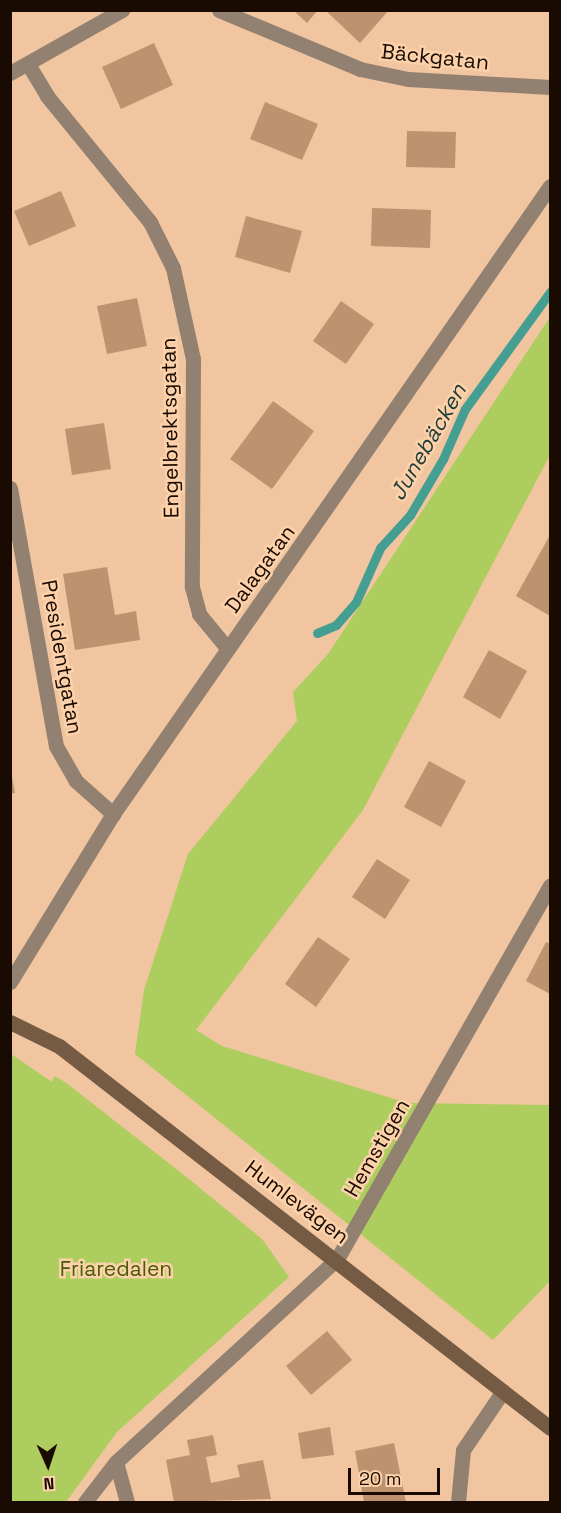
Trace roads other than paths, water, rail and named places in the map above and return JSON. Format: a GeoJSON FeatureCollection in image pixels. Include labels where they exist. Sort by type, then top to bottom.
{"type":"FeatureCollection","features":[{"type":"Feature","properties":{"kind":"street"},"geometry":{"type":"LineString","coordinates":[[10,73],[122,10]]}},
{"type":"Feature","properties":{"kind":"street","name":"Bäckgatan"},"geometry":{"type":"LineString","coordinates":[[219,10],[252,29],[360,69],[408,79],[550,87]]}},
{"type":"Feature","properties":{"kind":"street","name":"Engelbrektsgatan"},"geometry":{"type":"LineString","coordinates":[[28,64],[47,96],[150,222],[173,268],[193,359],[192,587],[199,614],[228,649]]}},
{"type":"Feature","properties":{"kind":"street","name":"Dalagatan"},"geometry":{"type":"LineString","coordinates":[[10,982],[113,814],[550,186]]}},
{"type":"Feature","properties":{"kind":"street","name":"Presidentgatan"},"geometry":{"type":"LineString","coordinates":[[10,488],[56,746],[76,781],[113,814]]}},
{"type":"Feature","properties":{"kind":"street","name":"Hemstigen"},"geometry":{"type":"LineString","coordinates":[[85,1503],[116,1462],[337,1259],[550,885]]}},
{"type":"Feature","properties":{"kind":"street","name":"Humlevägen"},"geometry":{"type":"LineString","coordinates":[[10,1022],[59,1046],[337,1259],[550,1428]]}},
{"type":"Feature","properties":{"kind":"street"},"geometry":{"type":"LineString","coordinates":[[458,1503],[463,1450],[503,1391]]}},
{"type":"Feature","properties":{"kind":"street"},"geometry":{"type":"LineString","coordinates":[[116,1462],[128,1503]]}},
{"type":"Feature","properties":{"kind":"waterway","name":"Junebäcken"},"geometry":{"type":"LineString","coordinates":[[317,633],[336,625],[356,602],[380,548],[410,515],[443,459],[465,409],[550,292]]}},
{"type":"Feature","properties":{"kind":"park label","name":"Friaredalen"},"geometry":{"type":"Point","coordinates":[116,1269]}}]}
